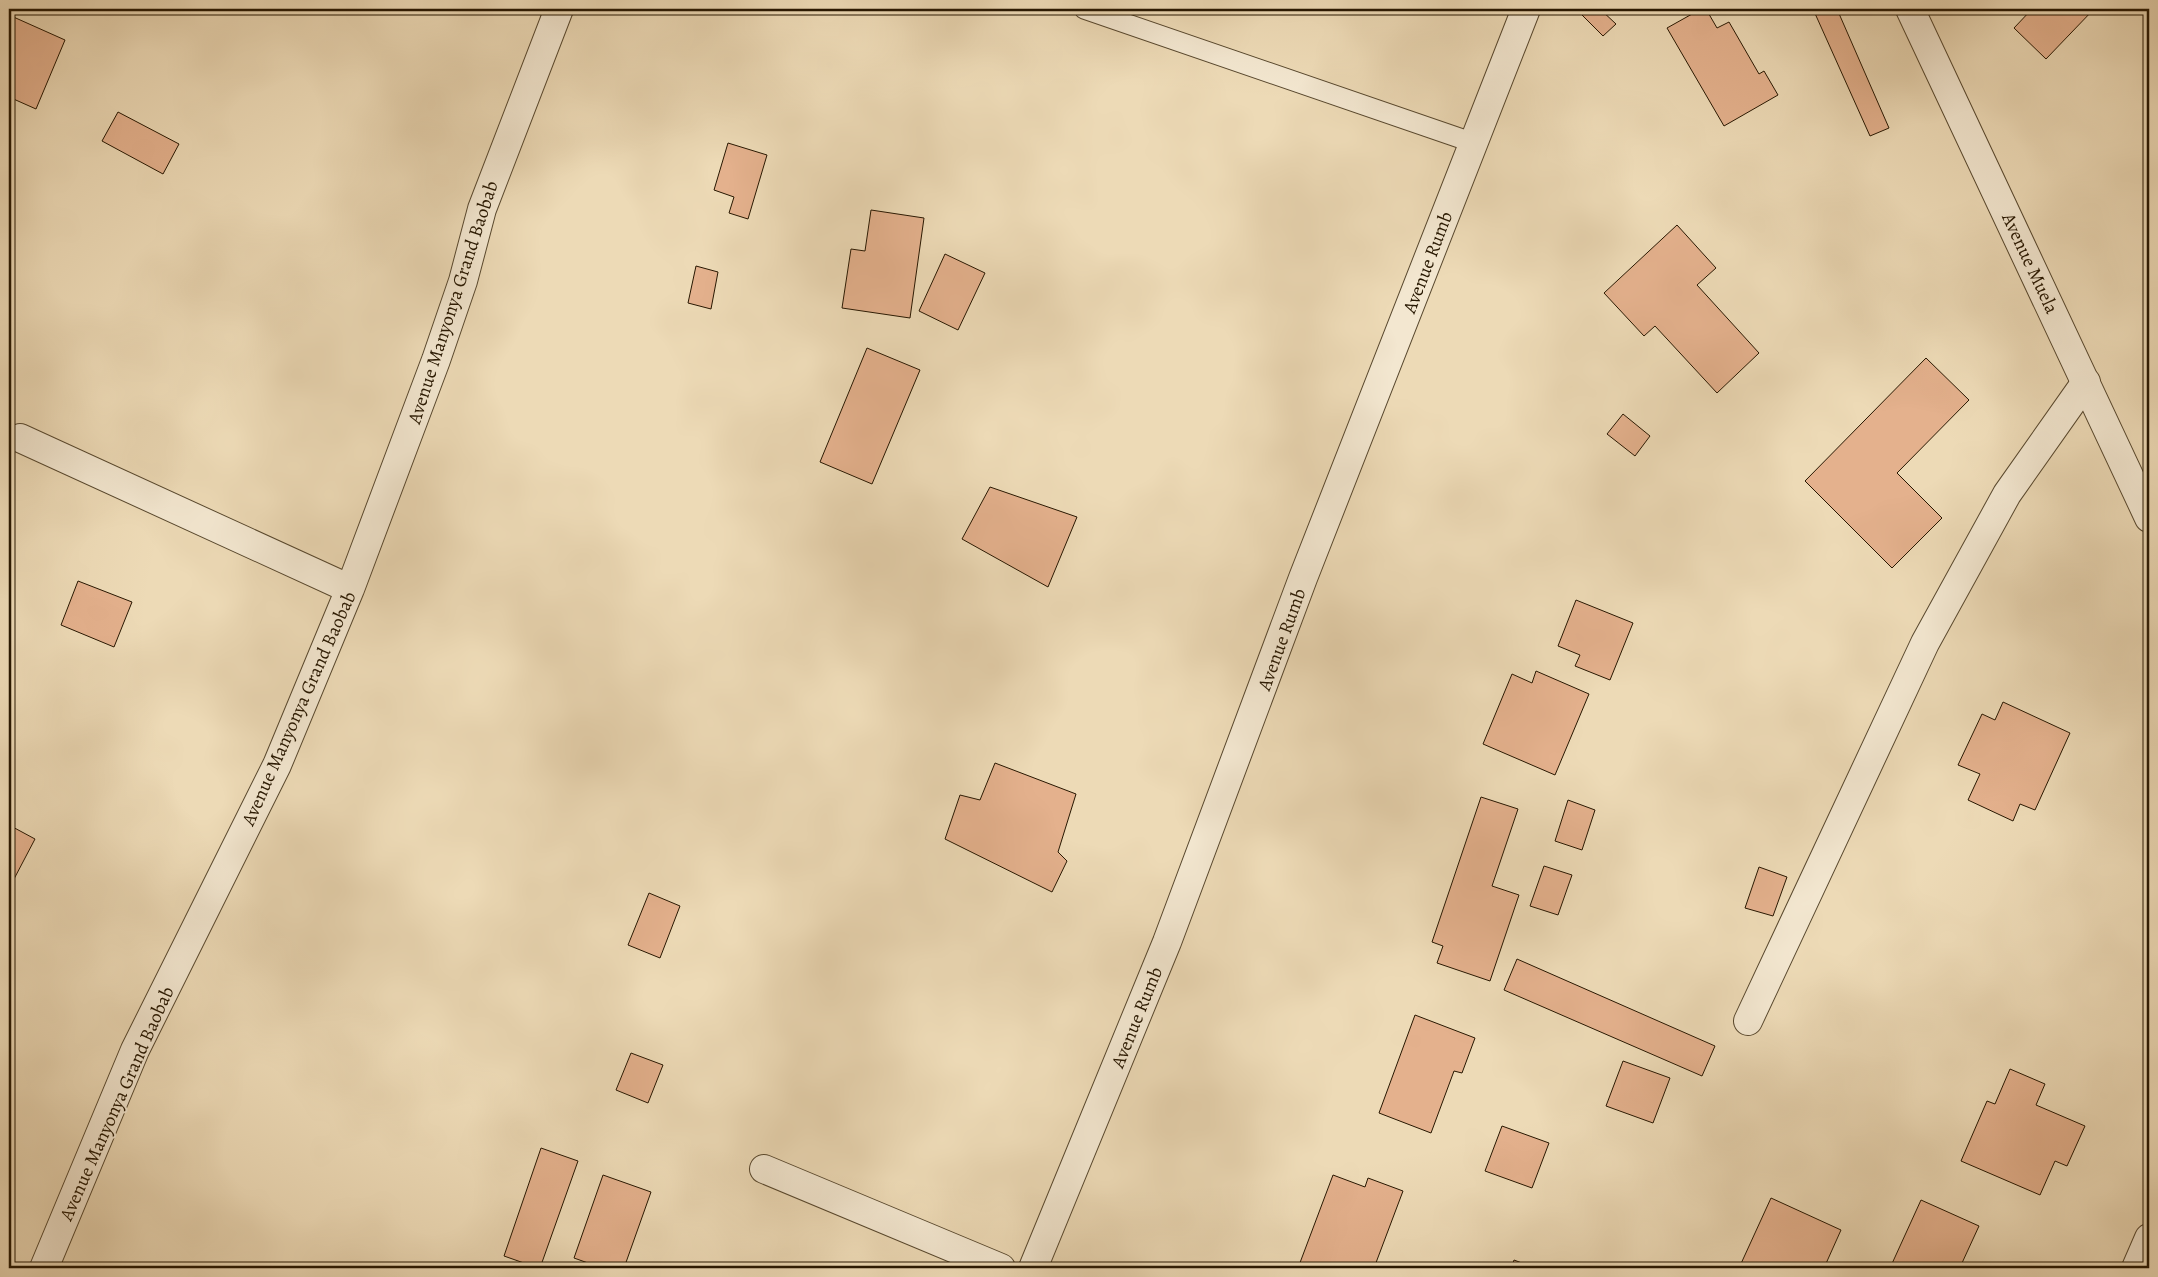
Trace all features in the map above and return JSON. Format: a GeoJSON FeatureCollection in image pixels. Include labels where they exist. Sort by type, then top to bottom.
{"type":"FeatureCollection","features":[{"type":"Feature","properties":{"kind":"street","name":"Avenue Manyonya Grand Baobab"},"geometry":{"type":"LineString","coordinates":[[44,1268],[135,1050],[277,765],[350,589],[439,351],[463,281],[482,208],[558,9]]}},
{"type":"Feature","properties":{"kind":"street","name":"Avenue Rumb"},"geometry":{"type":"LineString","coordinates":[[1033,1268],[1167,942],[1303,578],[1526,9]]}},
{"type":"Feature","properties":{"kind":"street","name":"Avenue Muela"},"geometry":{"type":"LineString","coordinates":[[1910,9],[2149,518]]}},
{"type":"Feature","properties":{"kind":"street"},"geometry":{"type":"LineString","coordinates":[[1748,1021],[1925,643],[2007,494],[2086,382]]}},
{"type":"Feature","properties":{"kind":"street"},"geometry":{"type":"LineString","coordinates":[[20,438],[350,589]]}},
{"type":"Feature","properties":{"kind":"street"},"geometry":{"type":"LineString","coordinates":[[764,1169],[1001,1268]]}},
{"type":"Feature","properties":{"kind":"street"},"geometry":{"type":"LineString","coordinates":[[2136,1268],[2149,1238]]}},
{"type":"Feature","properties":{"kind":"lane"},"geometry":{"type":"LineString","coordinates":[[1084,9],[1474,143]]}},
{"type":"Feature","properties":{"kind":"building"},"geometry":{"type":"Polygon","coordinates":[[[1576,9],[1600,9],[1616,24],[1603,36],[1576,9]]]}},
{"type":"Feature","properties":{"kind":"building"},"geometry":{"type":"Polygon","coordinates":[[[1701,9],[1706,9],[1717,28],[1729,22],[1759,74],[1764,71],[1778,95],[1724,126],[1667,28],[1701,9]]]}},
{"type":"Feature","properties":{"kind":"building"},"geometry":{"type":"Polygon","coordinates":[[[1813,9],[1837,9],[1889,128],[1870,136],[1813,9]]]}},
{"type":"Feature","properties":{"kind":"building"},"geometry":{"type":"Polygon","coordinates":[[[2032,9],[2094,9],[2046,59],[2014,28],[2032,9]]]}},
{"type":"Feature","properties":{"kind":"building"},"geometry":{"type":"Polygon","coordinates":[[[9,15],[65,40],[36,109],[9,97],[9,15]]]}},
{"type":"Feature","properties":{"kind":"building"},"geometry":{"type":"Polygon","coordinates":[[[118,112],[179,144],[163,174],[102,141],[118,112]]]}},
{"type":"Feature","properties":{"kind":"building"},"geometry":{"type":"Polygon","coordinates":[[[728,143],[767,155],[748,219],[729,213],[734,197],[714,190],[728,143]]]}},
{"type":"Feature","properties":{"kind":"building"},"geometry":{"type":"Polygon","coordinates":[[[871,210],[924,218],[910,318],[842,308],[851,249],[865,251],[871,210]]]}},
{"type":"Feature","properties":{"kind":"building"},"geometry":{"type":"Polygon","coordinates":[[[1677,225],[1716,268],[1697,285],[1759,353],[1717,393],[1655,326],[1644,336],[1604,293],[1677,225]]]}},
{"type":"Feature","properties":{"kind":"building"},"geometry":{"type":"Polygon","coordinates":[[[945,254],[985,273],[958,330],[919,311],[945,254]]]}},
{"type":"Feature","properties":{"kind":"building"},"geometry":{"type":"Polygon","coordinates":[[[696,266],[718,272],[711,309],[688,303],[696,266]]]}},
{"type":"Feature","properties":{"kind":"building"},"geometry":{"type":"Polygon","coordinates":[[[867,348],[920,370],[872,484],[820,462],[867,348]]]}},
{"type":"Feature","properties":{"kind":"building"},"geometry":{"type":"Polygon","coordinates":[[[1926,358],[1969,400],[1897,473],[1942,518],[1892,568],[1805,481],[1926,358]]]}},
{"type":"Feature","properties":{"kind":"building"},"geometry":{"type":"Polygon","coordinates":[[[1623,414],[1650,436],[1635,456],[1607,434],[1623,414]]]}},
{"type":"Feature","properties":{"kind":"building"},"geometry":{"type":"Polygon","coordinates":[[[990,487],[1077,517],[1048,587],[962,539],[990,487]]]}},
{"type":"Feature","properties":{"kind":"building"},"geometry":{"type":"Polygon","coordinates":[[[78,581],[132,602],[114,647],[61,625],[78,581]]]}},
{"type":"Feature","properties":{"kind":"building"},"geometry":{"type":"Polygon","coordinates":[[[1576,600],[1633,623],[1610,680],[1575,666],[1580,655],[1558,646],[1576,600]]]}},
{"type":"Feature","properties":{"kind":"building"},"geometry":{"type":"Polygon","coordinates":[[[1536,671],[1589,694],[1555,775],[1483,744],[1512,674],[1532,683],[1536,671]]]}},
{"type":"Feature","properties":{"kind":"building"},"geometry":{"type":"Polygon","coordinates":[[[2003,702],[2070,733],[2035,810],[2020,804],[2013,821],[1968,800],[1980,774],[1958,765],[1982,714],[1995,720],[2003,702]]]}},
{"type":"Feature","properties":{"kind":"building"},"geometry":{"type":"Polygon","coordinates":[[[995,763],[1076,794],[1058,852],[1067,861],[1052,892],[945,839],[960,795],[980,800],[995,763]]]}},
{"type":"Feature","properties":{"kind":"building"},"geometry":{"type":"Polygon","coordinates":[[[1481,797],[1518,809],[1492,886],[1519,895],[1490,981],[1437,963],[1443,946],[1432,942],[1481,797]]]}},
{"type":"Feature","properties":{"kind":"building"},"geometry":{"type":"Polygon","coordinates":[[[1568,800],[1595,810],[1582,850],[1555,841],[1568,800]]]}},
{"type":"Feature","properties":{"kind":"building"},"geometry":{"type":"Polygon","coordinates":[[[9,825],[35,839],[14,879],[9,877],[9,825]]]}},
{"type":"Feature","properties":{"kind":"building"},"geometry":{"type":"Polygon","coordinates":[[[1544,866],[1572,875],[1558,915],[1530,906],[1544,866]]]}},
{"type":"Feature","properties":{"kind":"building"},"geometry":{"type":"Polygon","coordinates":[[[1759,867],[1787,877],[1773,916],[1745,908],[1759,867]]]}},
{"type":"Feature","properties":{"kind":"building"},"geometry":{"type":"Polygon","coordinates":[[[649,893],[680,906],[660,958],[628,945],[649,893]]]}},
{"type":"Feature","properties":{"kind":"building"},"geometry":{"type":"Polygon","coordinates":[[[1517,959],[1715,1046],[1702,1076],[1504,990],[1517,959]]]}},
{"type":"Feature","properties":{"kind":"building"},"geometry":{"type":"Polygon","coordinates":[[[1415,1015],[1475,1038],[1462,1073],[1454,1071],[1431,1133],[1379,1113],[1415,1015]]]}},
{"type":"Feature","properties":{"kind":"building"},"geometry":{"type":"Polygon","coordinates":[[[631,1053],[663,1065],[648,1103],[616,1090],[631,1053]]]}},
{"type":"Feature","properties":{"kind":"building"},"geometry":{"type":"Polygon","coordinates":[[[1623,1061],[1670,1078],[1653,1123],[1606,1106],[1623,1061]]]}},
{"type":"Feature","properties":{"kind":"building"},"geometry":{"type":"Polygon","coordinates":[[[2010,1069],[2045,1084],[2036,1105],[2085,1126],[2067,1166],[2055,1161],[2040,1195],[1961,1161],[1987,1101],[1995,1104],[2010,1069]]]}},
{"type":"Feature","properties":{"kind":"building"},"geometry":{"type":"Polygon","coordinates":[[[1502,1126],[1549,1143],[1532,1188],[1485,1171],[1502,1126]]]}},
{"type":"Feature","properties":{"kind":"building"},"geometry":{"type":"Polygon","coordinates":[[[541,1148],[578,1161],[540,1268],[538,1268],[504,1256],[541,1148]]]}},
{"type":"Feature","properties":{"kind":"building"},"geometry":{"type":"Polygon","coordinates":[[[603,1175],[651,1192],[624,1268],[602,1268],[574,1258],[603,1175]]]}},
{"type":"Feature","properties":{"kind":"building"},"geometry":{"type":"Polygon","coordinates":[[[1333,1175],[1365,1187],[1368,1178],[1403,1191],[1374,1268],[1298,1268],[1333,1175]]]}},
{"type":"Feature","properties":{"kind":"building"},"geometry":{"type":"Polygon","coordinates":[[[1771,1198],[1841,1230],[1824,1268],[1739,1268],[1771,1198]]]}},
{"type":"Feature","properties":{"kind":"building"},"geometry":{"type":"Polygon","coordinates":[[[1921,1200],[1979,1226],[1962,1263],[1973,1268],[1890,1268],[1921,1200]]]}},
{"type":"Feature","properties":{"kind":"building"},"geometry":{"type":"Polygon","coordinates":[[[1514,1260],[1535,1268],[1511,1268],[1514,1260]]]}}]}
